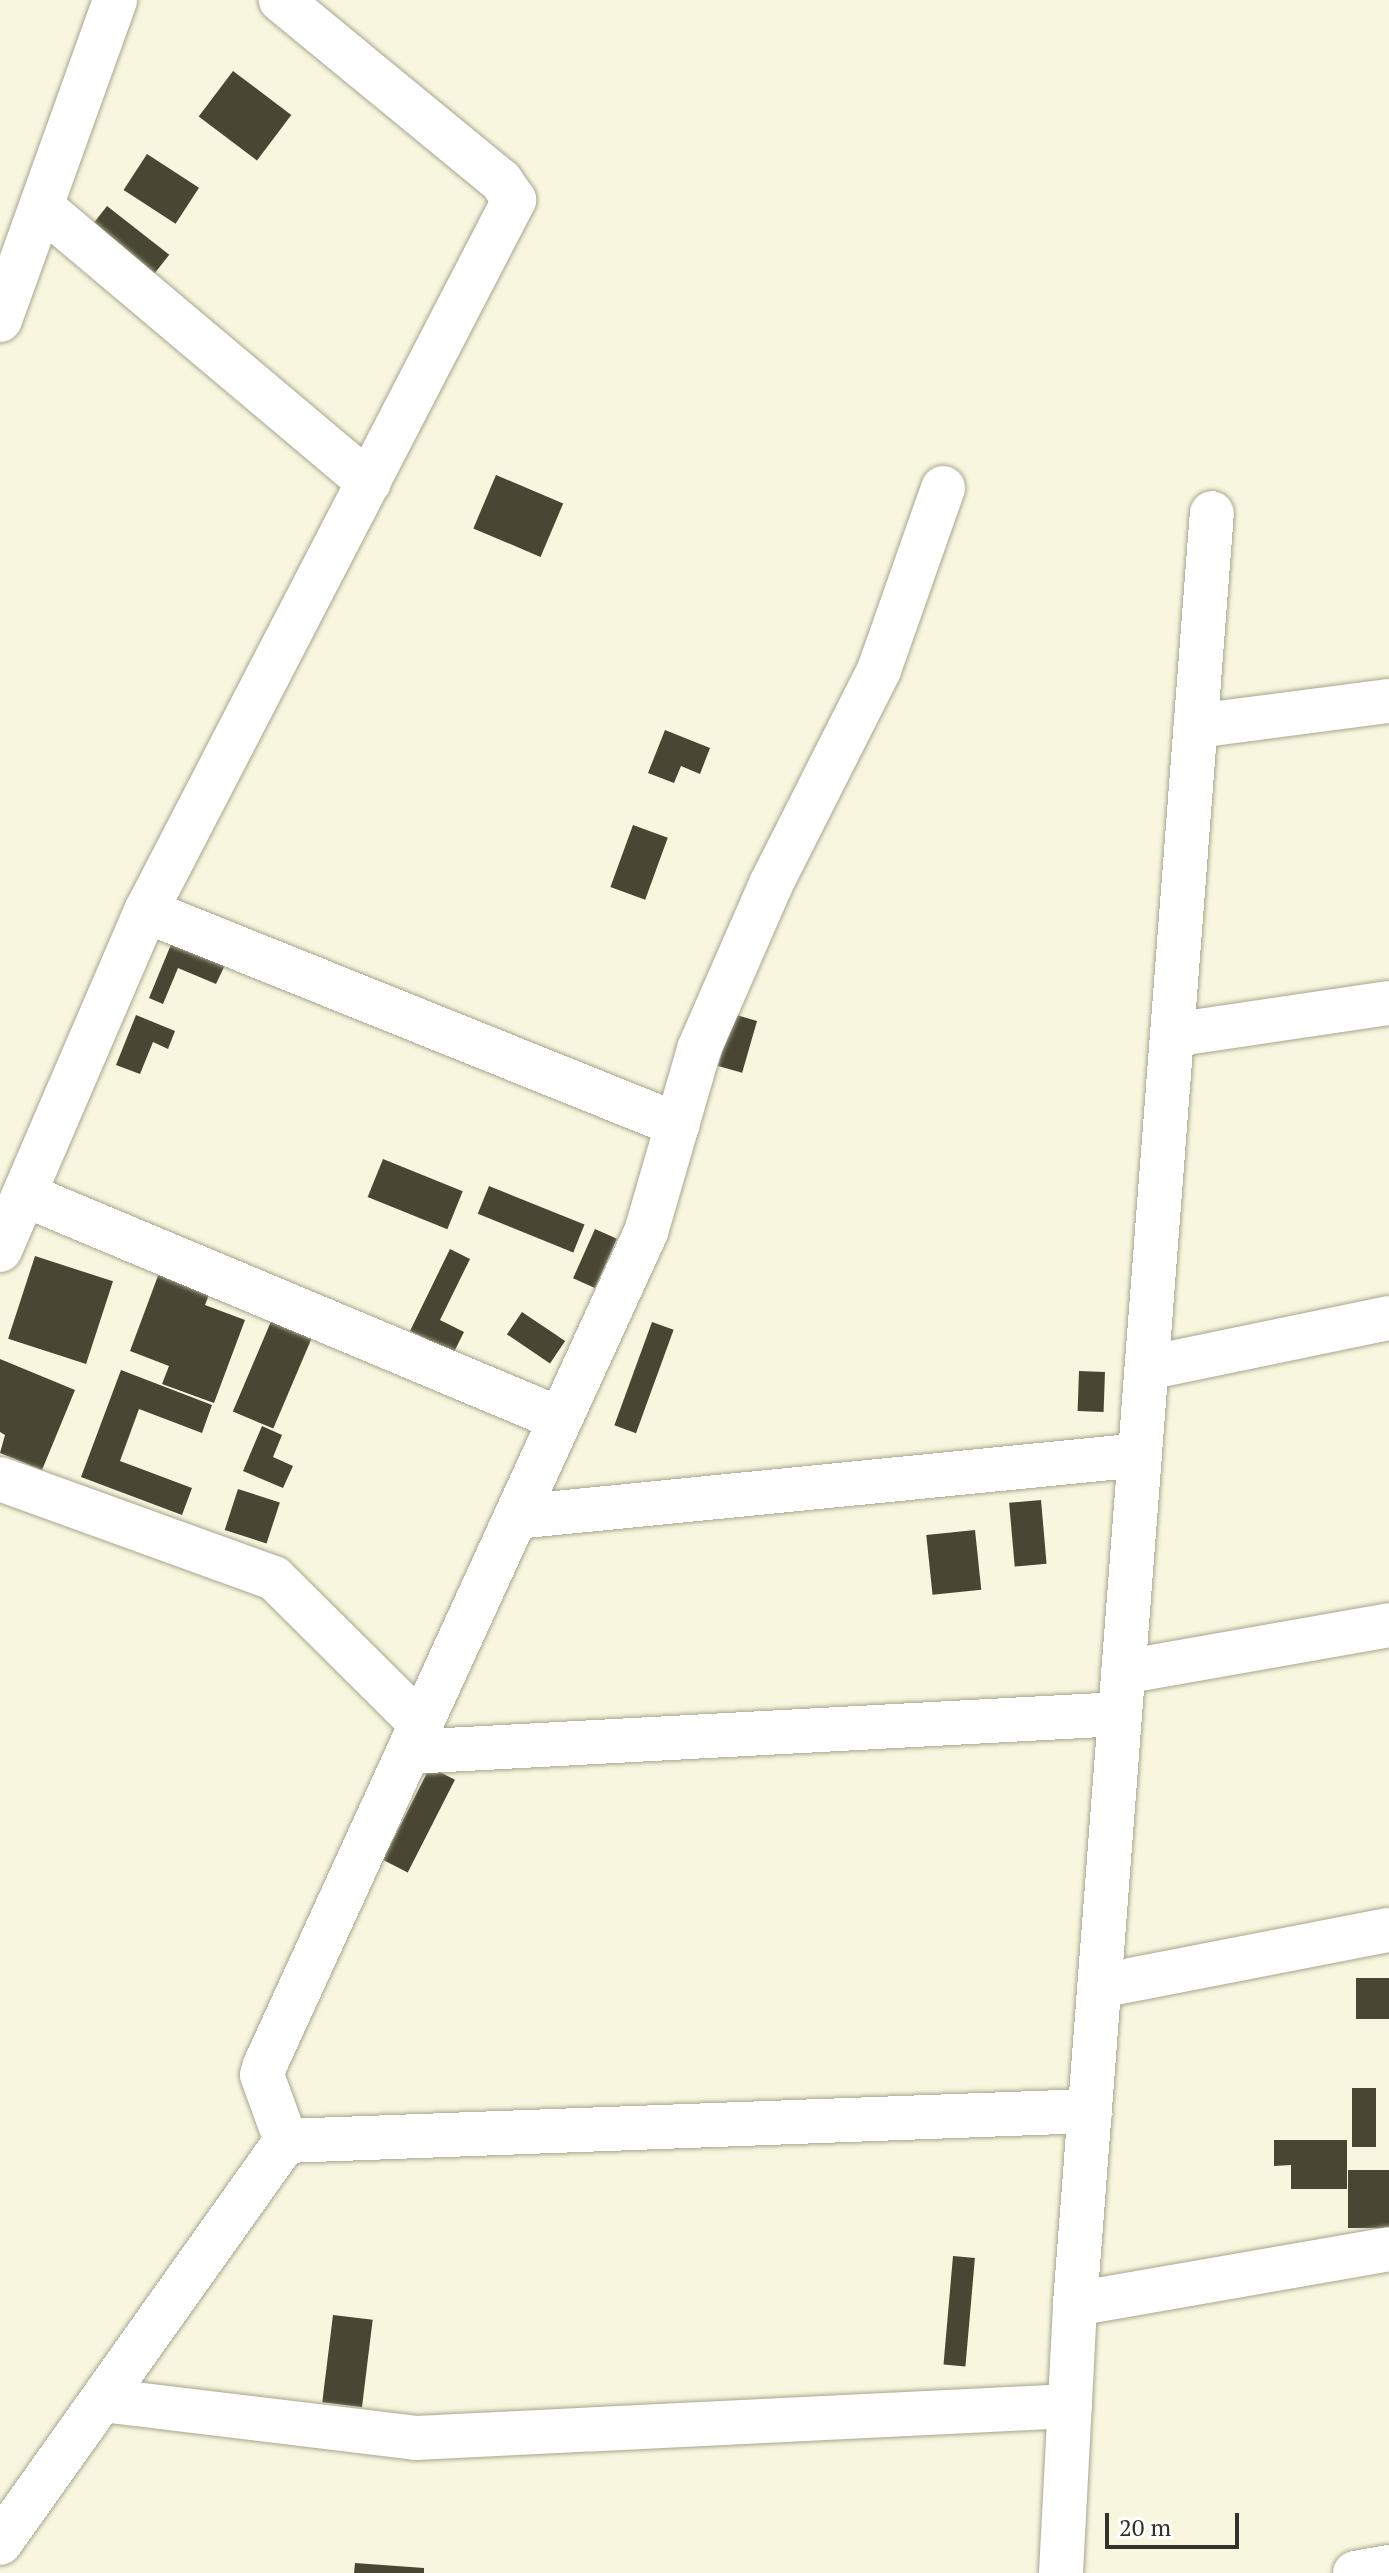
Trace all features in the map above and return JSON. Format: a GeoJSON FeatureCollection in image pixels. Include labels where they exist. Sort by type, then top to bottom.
{"type":"FeatureCollection","features":[{"type":"Feature","properties":{"kind":"street"},"geometry":{"type":"LineString","coordinates":[[0,320],[43,208],[115,0]]}},
{"type":"Feature","properties":{"kind":"street"},"geometry":{"type":"LineString","coordinates":[[0,1250],[146,911],[514,200],[501,181],[281,0]]}},
{"type":"Feature","properties":{"kind":"street"},"geometry":{"type":"LineString","coordinates":[[43,208],[369,483]]}},
{"type":"Feature","properties":{"kind":"street"},"geometry":{"type":"LineString","coordinates":[[286,2141],[262,2075],[265,2065],[646,1232],[699,1049],[771,884],[879,670],[943,488]]}},
{"type":"Feature","properties":{"kind":"street"},"geometry":{"type":"LineString","coordinates":[[1061,2573],[1075,2304],[1212,513]]}},
{"type":"Feature","properties":{"kind":"street"},"geometry":{"type":"LineString","coordinates":[[1196,726],[1389,701]]}},
{"type":"Feature","properties":{"kind":"street"},"geometry":{"type":"LineString","coordinates":[[146,911],[678,1125]]}},
{"type":"Feature","properties":{"kind":"street"},"geometry":{"type":"LineString","coordinates":[[1172,1035],[1389,1003]]}},
{"type":"Feature","properties":{"kind":"street"},"geometry":{"type":"LineString","coordinates":[[25,1195],[560,1419]]}},
{"type":"Feature","properties":{"kind":"street"},"geometry":{"type":"LineString","coordinates":[[1147,1368],[1389,1318]]}},
{"type":"Feature","properties":{"kind":"street"},"geometry":{"type":"LineString","coordinates":[[516,1517],[1140,1455]]}},
{"type":"Feature","properties":{"kind":"street"},"geometry":{"type":"LineString","coordinates":[[0,1479],[274,1578],[415,1738]]}},
{"type":"Feature","properties":{"kind":"street"},"geometry":{"type":"LineString","coordinates":[[415,1738],[1122,1693],[1389,1625]]}},
{"type":"Feature","properties":{"kind":"street"},"geometry":{"type":"LineString","coordinates":[[1100,1986],[1389,1930]]}},
{"type":"Feature","properties":{"kind":"street"},"geometry":{"type":"LineString","coordinates":[[286,2141],[1090,2111]]}},
{"type":"Feature","properties":{"kind":"street"},"geometry":{"type":"LineString","coordinates":[[0,2543],[286,2141]]}},
{"type":"Feature","properties":{"kind":"street"},"geometry":{"type":"LineString","coordinates":[[1075,2304],[1389,2249]]}},
{"type":"Feature","properties":{"kind":"street"},"geometry":{"type":"LineString","coordinates":[[102,2400],[416,2438],[1070,2406]]}},
{"type":"Feature","properties":{"kind":"street"},"geometry":{"type":"LineString","coordinates":[[1355,2573],[1389,2567]]}},
{"type":"Feature","properties":{"kind":"building"},"geometry":{"type":"Polygon","coordinates":[[[233,71],[291,115],[257,160],[199,117],[233,71]]]}},
{"type":"Feature","properties":{"kind":"building"},"geometry":{"type":"Polygon","coordinates":[[[147,154],[199,188],[176,224],[124,190],[147,154]]]}},
{"type":"Feature","properties":{"kind":"building"},"geometry":{"type":"Polygon","coordinates":[[[107,206],[169,255],[150,280],[87,231],[107,206]]]}},
{"type":"Feature","properties":{"kind":"building"},"geometry":{"type":"Polygon","coordinates":[[[496,475],[563,504],[541,557],[473,528],[496,475]]]}},
{"type":"Feature","properties":{"kind":"building"},"geometry":{"type":"Polygon","coordinates":[[[665,730],[710,748],[700,774],[681,766],[674,783],[648,773],[665,730]]]}},
{"type":"Feature","properties":{"kind":"building"},"geometry":{"type":"Polygon","coordinates":[[[633,825],[668,838],[645,900],[610,887],[633,825]]]}},
{"type":"Feature","properties":{"kind":"building"},"geometry":{"type":"Polygon","coordinates":[[[172,942],[225,965],[216,984],[178,968],[163,1004],[149,998],[172,942]]]}},
{"type":"Feature","properties":{"kind":"building"},"geometry":{"type":"Polygon","coordinates":[[[733,1014],[757,1021],[742,1073],[718,1066],[733,1014]]]}},
{"type":"Feature","properties":{"kind":"building"},"geometry":{"type":"Polygon","coordinates":[[[136,1015],[175,1031],[168,1049],[153,1042],[140,1074],[116,1065],[136,1015]]]}},
{"type":"Feature","properties":{"kind":"building"},"geometry":{"type":"Polygon","coordinates":[[[383,1159],[463,1191],[447,1229],[368,1197],[383,1159]]]}},
{"type":"Feature","properties":{"kind":"building"},"geometry":{"type":"Polygon","coordinates":[[[489,1186],[584,1225],[573,1252],[478,1214],[489,1186]]]}},
{"type":"Feature","properties":{"kind":"building"},"geometry":{"type":"Polygon","coordinates":[[[595,1229],[617,1239],[595,1288],[573,1278],[595,1229]]]}},
{"type":"Feature","properties":{"kind":"building"},"geometry":{"type":"Polygon","coordinates":[[[450,1249],[470,1259],[440,1320],[464,1332],[454,1352],[410,1331],[450,1249]]]}},
{"type":"Feature","properties":{"kind":"building"},"geometry":{"type":"Polygon","coordinates":[[[35,1256],[113,1281],[86,1364],[8,1339],[35,1256]]]}},
{"type":"Feature","properties":{"kind":"building"},"geometry":{"type":"Polygon","coordinates":[[[162,1265],[213,1284],[205,1305],[245,1320],[214,1403],[162,1384],[169,1366],[130,1351],[162,1265]]]}},
{"type":"Feature","properties":{"kind":"building"},"geometry":{"type":"Polygon","coordinates":[[[275,1312],[316,1329],[273,1429],[233,1411],[275,1312]]]}},
{"type":"Feature","properties":{"kind":"building"},"geometry":{"type":"Polygon","coordinates":[[[522,1312],[565,1341],[550,1363],[507,1334],[522,1312]]]}},
{"type":"Feature","properties":{"kind":"building"},"geometry":{"type":"Polygon","coordinates":[[[652,1322],[674,1330],[636,1433],[614,1425],[652,1322]]]}},
{"type":"Feature","properties":{"kind":"building"},"geometry":{"type":"Polygon","coordinates":[[[0,1359],[75,1390],[42,1470],[0,1453],[5,1435],[0,1432],[0,1359]]]}},
{"type":"Feature","properties":{"kind":"building"},"geometry":{"type":"Polygon","coordinates":[[[121,1370],[212,1405],[202,1433],[139,1409],[120,1461],[192,1488],[182,1515],[81,1477],[121,1370]]]}},
{"type":"Feature","properties":{"kind":"building"},"geometry":{"type":"Polygon","coordinates":[[[1079,1371],[1105,1372],[1104,1412],[1078,1411],[1079,1371]]]}},
{"type":"Feature","properties":{"kind":"building"},"geometry":{"type":"Polygon","coordinates":[[[262,1426],[282,1435],[273,1457],[293,1466],[283,1488],[243,1471],[262,1426]]]}},
{"type":"Feature","properties":{"kind":"building"},"geometry":{"type":"Polygon","coordinates":[[[238,1489],[280,1503],[267,1543],[225,1530],[238,1489]]]}},
{"type":"Feature","properties":{"kind":"building"},"geometry":{"type":"Polygon","coordinates":[[[1041,1500],[1047,1564],[1015,1567],[1009,1503],[1041,1500]]]}},
{"type":"Feature","properties":{"kind":"building"},"geometry":{"type":"Polygon","coordinates":[[[975,1530],[981,1590],[933,1595],[926,1535],[975,1530]]]}},
{"type":"Feature","properties":{"kind":"building"},"geometry":{"type":"Polygon","coordinates":[[[430,1767],[455,1780],[408,1872],[383,1860],[430,1767]]]}},
{"type":"Feature","properties":{"kind":"building"},"geometry":{"type":"Polygon","coordinates":[[[1356,1978],[1389,1978],[1389,2019],[1356,2019],[1356,1978]]]}},
{"type":"Feature","properties":{"kind":"building"},"geometry":{"type":"Polygon","coordinates":[[[1352,2088],[1376,2088],[1376,2147],[1352,2147],[1352,2088]]]}},
{"type":"Feature","properties":{"kind":"building"},"geometry":{"type":"Polygon","coordinates":[[[1274,2140],[1347,2140],[1347,2189],[1291,2189],[1291,2165],[1274,2166],[1274,2140]]]}},
{"type":"Feature","properties":{"kind":"building"},"geometry":{"type":"Polygon","coordinates":[[[1348,2170],[1389,2170],[1389,2228],[1348,2228],[1348,2170]]]}},
{"type":"Feature","properties":{"kind":"building"},"geometry":{"type":"Polygon","coordinates":[[[953,2256],[975,2258],[965,2367],[944,2365],[953,2256]]]}},
{"type":"Feature","properties":{"kind":"building"},"geometry":{"type":"Polygon","coordinates":[[[333,2315],[373,2320],[362,2407],[322,2402],[333,2315]]]}},
{"type":"Feature","properties":{"kind":"building"},"geometry":{"type":"Polygon","coordinates":[[[355,2563],[424,2568],[424,2573],[354,2573],[355,2563]]]}}]}
